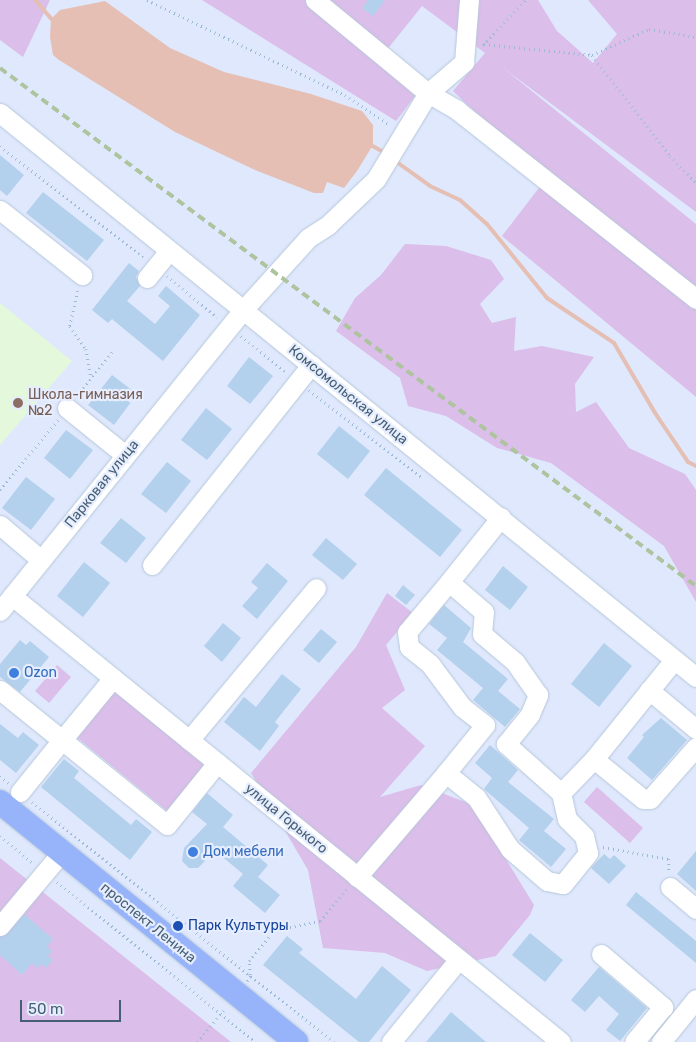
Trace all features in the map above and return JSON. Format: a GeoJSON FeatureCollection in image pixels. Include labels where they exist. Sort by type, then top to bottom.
{"type":"FeatureCollection","features":[{"type":"Feature","properties":{"kind":"main road","name":"проспект Ленина"},"geometry":{"type":"LineString","coordinates":[[10,797],[61,852],[296,1042]]}},
{"type":"Feature","properties":{"kind":"street"},"geometry":{"type":"LineString","coordinates":[[315,0],[428,93],[457,110],[696,299]]}},
{"type":"Feature","properties":{"kind":"street"},"geometry":{"type":"LineString","coordinates":[[464,62],[469,0]]}},
{"type":"Feature","properties":{"kind":"street","name":"Парковая улица"},"geometry":{"type":"LineString","coordinates":[[6,603],[229,326],[308,238],[362,195],[388,161],[428,93],[464,62]]}},
{"type":"Feature","properties":{"kind":"street","name":"Комсомольская улица"},"geometry":{"type":"LineString","coordinates":[[0,113],[501,517],[696,677]]}},
{"type":"Feature","properties":{"kind":"street"},"geometry":{"type":"LineString","coordinates":[[0,210],[82,275]]}},
{"type":"Feature","properties":{"kind":"street"},"geometry":{"type":"LineString","coordinates":[[151,272],[169,251]]}},
{"type":"Feature","properties":{"kind":"street"},"geometry":{"type":"LineString","coordinates":[[152,564],[311,365]]}},
{"type":"Feature","properties":{"kind":"street"},"geometry":{"type":"LineString","coordinates":[[67,408],[125,455]]}},
{"type":"Feature","properties":{"kind":"street"},"geometry":{"type":"LineString","coordinates":[[446,773],[476,797],[510,849],[546,880],[563,884],[588,853],[584,836],[567,819],[561,793],[462,707],[430,664],[409,646],[407,632],[501,517]]}},
{"type":"Feature","properties":{"kind":"street"},"geometry":{"type":"LineString","coordinates":[[0,525],[41,560]]}},
{"type":"Feature","properties":{"kind":"street"},"geometry":{"type":"LineString","coordinates":[[448,582],[484,612],[482,634],[515,662],[538,695],[530,714],[506,744]]}},
{"type":"Feature","properties":{"kind":"street"},"geometry":{"type":"LineString","coordinates":[[189,740],[316,588]]}},
{"type":"Feature","properties":{"kind":"street","name":"улица Горького"},"geometry":{"type":"LineString","coordinates":[[6,603],[113,678],[561,1042]]}},
{"type":"Feature","properties":{"kind":"street"},"geometry":{"type":"LineString","coordinates":[[561,793],[594,758],[674,660]]}},
{"type":"Feature","properties":{"kind":"street"},"geometry":{"type":"LineString","coordinates":[[10,797],[62,740],[113,678]]}},
{"type":"Feature","properties":{"kind":"street"},"geometry":{"type":"LineString","coordinates":[[0,690],[167,824],[217,763]]}},
{"type":"Feature","properties":{"kind":"street"},"geometry":{"type":"LineString","coordinates":[[649,690],[696,729]]}},
{"type":"Feature","properties":{"kind":"street"},"geometry":{"type":"LineString","coordinates":[[357,877],[485,725]]}},
{"type":"Feature","properties":{"kind":"street"},"geometry":{"type":"LineString","coordinates":[[594,758],[643,799],[650,799],[696,747]]}},
{"type":"Feature","properties":{"kind":"street"},"geometry":{"type":"LineString","coordinates":[[0,926],[61,852]]}},
{"type":"Feature","properties":{"kind":"street"},"geometry":{"type":"LineString","coordinates":[[670,887],[696,908]]}},
{"type":"Feature","properties":{"kind":"street"},"geometry":{"type":"LineString","coordinates":[[601,954],[663,1007],[634,1042]]}},
{"type":"Feature","properties":{"kind":"street"},"geometry":{"type":"LineString","coordinates":[[391,1042],[459,959]]}},
{"type":"Feature","properties":{"kind":"street"},"geometry":{"type":"LineString","coordinates":[[661,1042],[696,999]]}},
{"type":"Feature","properties":{"kind":"path"},"geometry":{"type":"LineString","coordinates":[[147,0],[345,95],[390,125],[401,139]]}},
{"type":"Feature","properties":{"kind":"path"},"geometry":{"type":"LineString","coordinates":[[464,62],[484,44],[525,0]]}},
{"type":"Feature","properties":{"kind":"path"},"geometry":{"type":"LineString","coordinates":[[484,44],[592,55],[649,29],[696,37]]}},
{"type":"Feature","properties":{"kind":"path"},"geometry":{"type":"LineString","coordinates":[[592,55],[670,156],[696,183]]}},
{"type":"Feature","properties":{"kind":"path"},"geometry":{"type":"LineString","coordinates":[[0,146],[151,272],[229,326],[429,483]]}},
{"type":"Feature","properties":{"kind":"path"},"geometry":{"type":"LineString","coordinates":[[82,275],[70,326],[86,349],[92,378]]}},
{"type":"Feature","properties":{"kind":"path"},"geometry":{"type":"LineString","coordinates":[[0,776],[10,797],[250,975],[334,1042]]}},
{"type":"Feature","properties":{"kind":"path"},"geometry":{"type":"LineString","coordinates":[[0,836],[256,1042]]}},
{"type":"Feature","properties":{"kind":"path"},"geometry":{"type":"LineString","coordinates":[[586,847],[609,846],[669,859],[670,887]]}},
{"type":"Feature","properties":{"kind":"path"},"geometry":{"type":"LineString","coordinates":[[250,975],[249,961],[275,930],[320,921],[357,877]]}},
{"type":"Feature","properties":{"kind":"shaded area"},"geometry":{"type":"Polygon","coordinates":[[[0,0],[50,0],[23,57],[0,40],[0,0]]]}},
{"type":"Feature","properties":{"kind":"shaded area"},"geometry":{"type":"Polygon","coordinates":[[[202,0],[538,0],[557,31],[593,63],[617,34],[588,0],[696,0],[696,212],[502,67],[696,224],[696,397],[502,236],[545,180],[453,91],[485,53],[422,6],[378,61],[415,96],[396,121],[202,0]]]}},
{"type":"Feature","properties":{"kind":"shaded area"},"geometry":{"type":"Polygon","coordinates":[[[105,1],[170,48],[224,72],[311,94],[362,111],[373,125],[373,145],[344,188],[327,182],[323,193],[314,193],[255,170],[175,132],[53,55],[50,37],[51,19],[60,10],[105,1]]]}},
{"type":"Feature","properties":{"kind":"shaded area"},"geometry":{"type":"Polygon","coordinates":[[[405,244],[446,246],[491,260],[504,279],[480,304],[492,323],[516,317],[514,351],[542,346],[594,357],[575,384],[576,412],[596,402],[629,448],[685,474],[696,490],[696,602],[664,546],[551,463],[497,448],[446,416],[408,406],[400,378],[336,331],[355,298],[381,275],[405,244]]]}},
{"type":"Feature","properties":{"kind":"shaded area","name":"Школа-гимназия №2"},"geometry":{"type":"Polygon","coordinates":[[[0,303],[72,361],[0,445],[0,303]]]}},
{"type":"Feature","properties":{"kind":"shaded area"},"geometry":{"type":"Polygon","coordinates":[[[387,593],[413,613],[386,645],[405,690],[382,708],[425,746],[380,797],[421,785],[473,805],[534,905],[530,915],[496,956],[427,971],[385,953],[323,948],[308,870],[251,773],[356,647],[387,593]]]}},
{"type":"Feature","properties":{"kind":"shaded area"},"geometry":{"type":"Polygon","coordinates":[[[57,665],[71,677],[49,703],[35,691],[57,665]]]}},
{"type":"Feature","properties":{"kind":"shaded area"},"geometry":{"type":"Polygon","coordinates":[[[113,689],[205,765],[167,811],[75,736],[113,689]]]}},
{"type":"Feature","properties":{"kind":"shaded area"},"geometry":{"type":"Polygon","coordinates":[[[597,787],[643,828],[630,843],[584,802],[597,787]]]}},
{"type":"Feature","properties":{"kind":"shaded area"},"geometry":{"type":"Polygon","coordinates":[[[0,858],[34,885],[231,1042],[0,1042],[0,858]]]}},
{"type":"Feature","properties":{"kind":"building"},"geometry":{"type":"Polygon","coordinates":[[[368,0],[385,0],[373,16],[362,8],[368,0]]]}},
{"type":"Feature","properties":{"kind":"building"},"geometry":{"type":"Polygon","coordinates":[[[0,155],[24,175],[7,196],[0,190],[0,155]]]}},
{"type":"Feature","properties":{"kind":"building"},"geometry":{"type":"Polygon","coordinates":[[[43,192],[104,240],[87,261],[26,213],[43,192]]]}},
{"type":"Feature","properties":{"kind":"building"},"geometry":{"type":"Polygon","coordinates":[[[129,263],[139,271],[136,277],[140,286],[127,301],[155,324],[170,306],[158,296],[166,286],[200,315],[163,361],[112,319],[108,323],[92,310],[129,263]]]}},
{"type":"Feature","properties":{"kind":"building"},"geometry":{"type":"Polygon","coordinates":[[[249,357],[273,376],[250,404],[227,386],[249,357]]]}},
{"type":"Feature","properties":{"kind":"building"},"geometry":{"type":"Polygon","coordinates":[[[112,375],[137,394],[114,425],[88,405],[112,375]]]}},
{"type":"Feature","properties":{"kind":"building"},"geometry":{"type":"Polygon","coordinates":[[[206,408],[232,429],[207,460],[181,440],[206,408]]]}},
{"type":"Feature","properties":{"kind":"building"},"geometry":{"type":"Polygon","coordinates":[[[339,426],[370,451],[348,479],[317,454],[339,426]]]}},
{"type":"Feature","properties":{"kind":"building"},"geometry":{"type":"Polygon","coordinates":[[[66,430],[93,450],[70,479],[44,458],[66,430]]]}},
{"type":"Feature","properties":{"kind":"building"},"geometry":{"type":"Polygon","coordinates":[[[167,462],[191,481],[166,513],[141,494],[167,462]]]}},
{"type":"Feature","properties":{"kind":"building"},"geometry":{"type":"Polygon","coordinates":[[[386,468],[462,530],[440,557],[364,495],[386,468]]]}},
{"type":"Feature","properties":{"kind":"building"},"geometry":{"type":"Polygon","coordinates":[[[26,477],[55,499],[31,530],[2,508],[26,477]]]}},
{"type":"Feature","properties":{"kind":"building"},"geometry":{"type":"Polygon","coordinates":[[[121,518],[146,538],[126,563],[100,543],[121,518]]]}},
{"type":"Feature","properties":{"kind":"building"},"geometry":{"type":"Polygon","coordinates":[[[326,538],[357,564],[343,580],[312,555],[326,538]]]}},
{"type":"Feature","properties":{"kind":"building"},"geometry":{"type":"Polygon","coordinates":[[[84,562],[110,583],[83,617],[57,596],[84,562]]]}},
{"type":"Feature","properties":{"kind":"building"},"geometry":{"type":"Polygon","coordinates":[[[267,563],[288,581],[257,619],[242,606],[258,588],[251,582],[267,563]]]}},
{"type":"Feature","properties":{"kind":"building"},"geometry":{"type":"Polygon","coordinates":[[[503,566],[528,587],[510,610],[485,590],[503,566]]]}},
{"type":"Feature","properties":{"kind":"building"},"geometry":{"type":"Polygon","coordinates":[[[403,585],[415,595],[406,605],[395,596],[403,585]]]}},
{"type":"Feature","properties":{"kind":"building"},"geometry":{"type":"Polygon","coordinates":[[[444,605],[471,628],[463,642],[508,679],[498,691],[520,709],[505,727],[473,700],[483,688],[437,650],[447,638],[429,624],[444,605]]]}},
{"type":"Feature","properties":{"kind":"building"},"geometry":{"type":"Polygon","coordinates":[[[223,623],[241,638],[222,662],[204,646],[223,623]]]}},
{"type":"Feature","properties":{"kind":"building"},"geometry":{"type":"Polygon","coordinates":[[[321,629],[337,642],[319,663],[303,650],[321,629]]]}},
{"type":"Feature","properties":{"kind":"building"},"geometry":{"type":"Polygon","coordinates":[[[20,640],[26,645],[30,641],[49,657],[20,692],[0,677],[0,664],[20,640]]]}},
{"type":"Feature","properties":{"kind":"building"},"geometry":{"type":"Polygon","coordinates":[[[604,643],[632,666],[599,707],[571,684],[604,643]]]}},
{"type":"Feature","properties":{"kind":"building"},"geometry":{"type":"Polygon","coordinates":[[[282,674],[301,689],[275,722],[279,726],[260,751],[224,722],[244,697],[256,707],[282,674]]]}},
{"type":"Feature","properties":{"kind":"building"},"geometry":{"type":"Polygon","coordinates":[[[661,718],[687,740],[652,780],[627,758],[644,737],[642,735],[661,718]]]}},
{"type":"Feature","properties":{"kind":"building"},"geometry":{"type":"Polygon","coordinates":[[[0,724],[18,738],[23,732],[39,745],[16,773],[0,760],[0,724]]]}},
{"type":"Feature","properties":{"kind":"building"},"geometry":{"type":"Polygon","coordinates":[[[490,745],[518,770],[508,782],[554,819],[544,831],[566,849],[551,867],[519,840],[529,828],[484,789],[492,778],[475,763],[490,745]]]}},
{"type":"Feature","properties":{"kind":"building"},"geometry":{"type":"Polygon","coordinates":[[[64,759],[79,771],[74,778],[131,825],[136,819],[152,832],[130,860],[41,787],[64,759]]]}},
{"type":"Feature","properties":{"kind":"building"},"geometry":{"type":"Polygon","coordinates":[[[207,793],[233,815],[223,827],[268,865],[258,877],[280,895],[265,913],[233,886],[243,874],[207,844],[205,861],[198,868],[189,868],[182,861],[184,848],[207,824],[192,812],[207,793]]]}},
{"type":"Feature","properties":{"kind":"building"},"geometry":{"type":"Polygon","coordinates":[[[696,851],[696,891],[677,874],[696,851]]]}},
{"type":"Feature","properties":{"kind":"building"},"geometry":{"type":"Polygon","coordinates":[[[604,854],[610,859],[614,855],[626,866],[609,884],[591,868],[604,854]]]}},
{"type":"Feature","properties":{"kind":"building"},"geometry":{"type":"Polygon","coordinates":[[[636,892],[696,941],[696,963],[626,905],[636,892]]]}},
{"type":"Feature","properties":{"kind":"building"},"geometry":{"type":"Polygon","coordinates":[[[24,914],[53,939],[47,947],[52,951],[48,956],[53,960],[46,968],[41,964],[37,968],[32,963],[22,975],[0,955],[0,937],[8,934],[24,914]]]}},
{"type":"Feature","properties":{"kind":"building"},"geometry":{"type":"Polygon","coordinates":[[[530,933],[563,960],[545,982],[512,955],[530,933]]]}},
{"type":"Feature","properties":{"kind":"building"},"geometry":{"type":"Polygon","coordinates":[[[287,936],[303,949],[299,953],[356,999],[382,966],[411,990],[369,1042],[359,1042],[263,965],[287,936]]]}},
{"type":"Feature","properties":{"kind":"building"},"geometry":{"type":"Polygon","coordinates":[[[599,967],[647,1008],[620,1041],[606,1030],[619,1014],[599,996],[585,1012],[571,1000],[599,967]]]}},
{"type":"Feature","properties":{"kind":"building"},"geometry":{"type":"Polygon","coordinates":[[[451,1012],[486,1042],[426,1042],[451,1012]]]}},
{"type":"Feature","properties":{"kind":"waterway"},"geometry":{"type":"LineString","coordinates":[[35,0],[53,21]]}},
{"type":"Feature","properties":{"kind":"waterway"},"geometry":{"type":"LineString","coordinates":[[369,144],[385,153]]}},
{"type":"Feature","properties":{"kind":"waterway"},"geometry":{"type":"LineString","coordinates":[[394,160],[430,186],[460,200],[487,224],[547,298],[614,343],[655,413],[688,462],[696,466]]}},
{"type":"Feature","properties":{"kind":"railway"},"geometry":{"type":"LineString","coordinates":[[0,68],[696,586]]}},
{"type":"Feature","properties":{"kind":"place","name":"Школа-гимназия №2"},"geometry":{"type":"Point","coordinates":[18,403]}},
{"type":"Feature","properties":{"kind":"place","name":"Ozon"},"geometry":{"type":"Point","coordinates":[14,673]}},
{"type":"Feature","properties":{"kind":"place","name":"Дом мебели"},"geometry":{"type":"Point","coordinates":[193,852]}},
{"type":"Feature","properties":{"kind":"place","name":"Парк Культуры"},"geometry":{"type":"Point","coordinates":[178,926]}}]}
